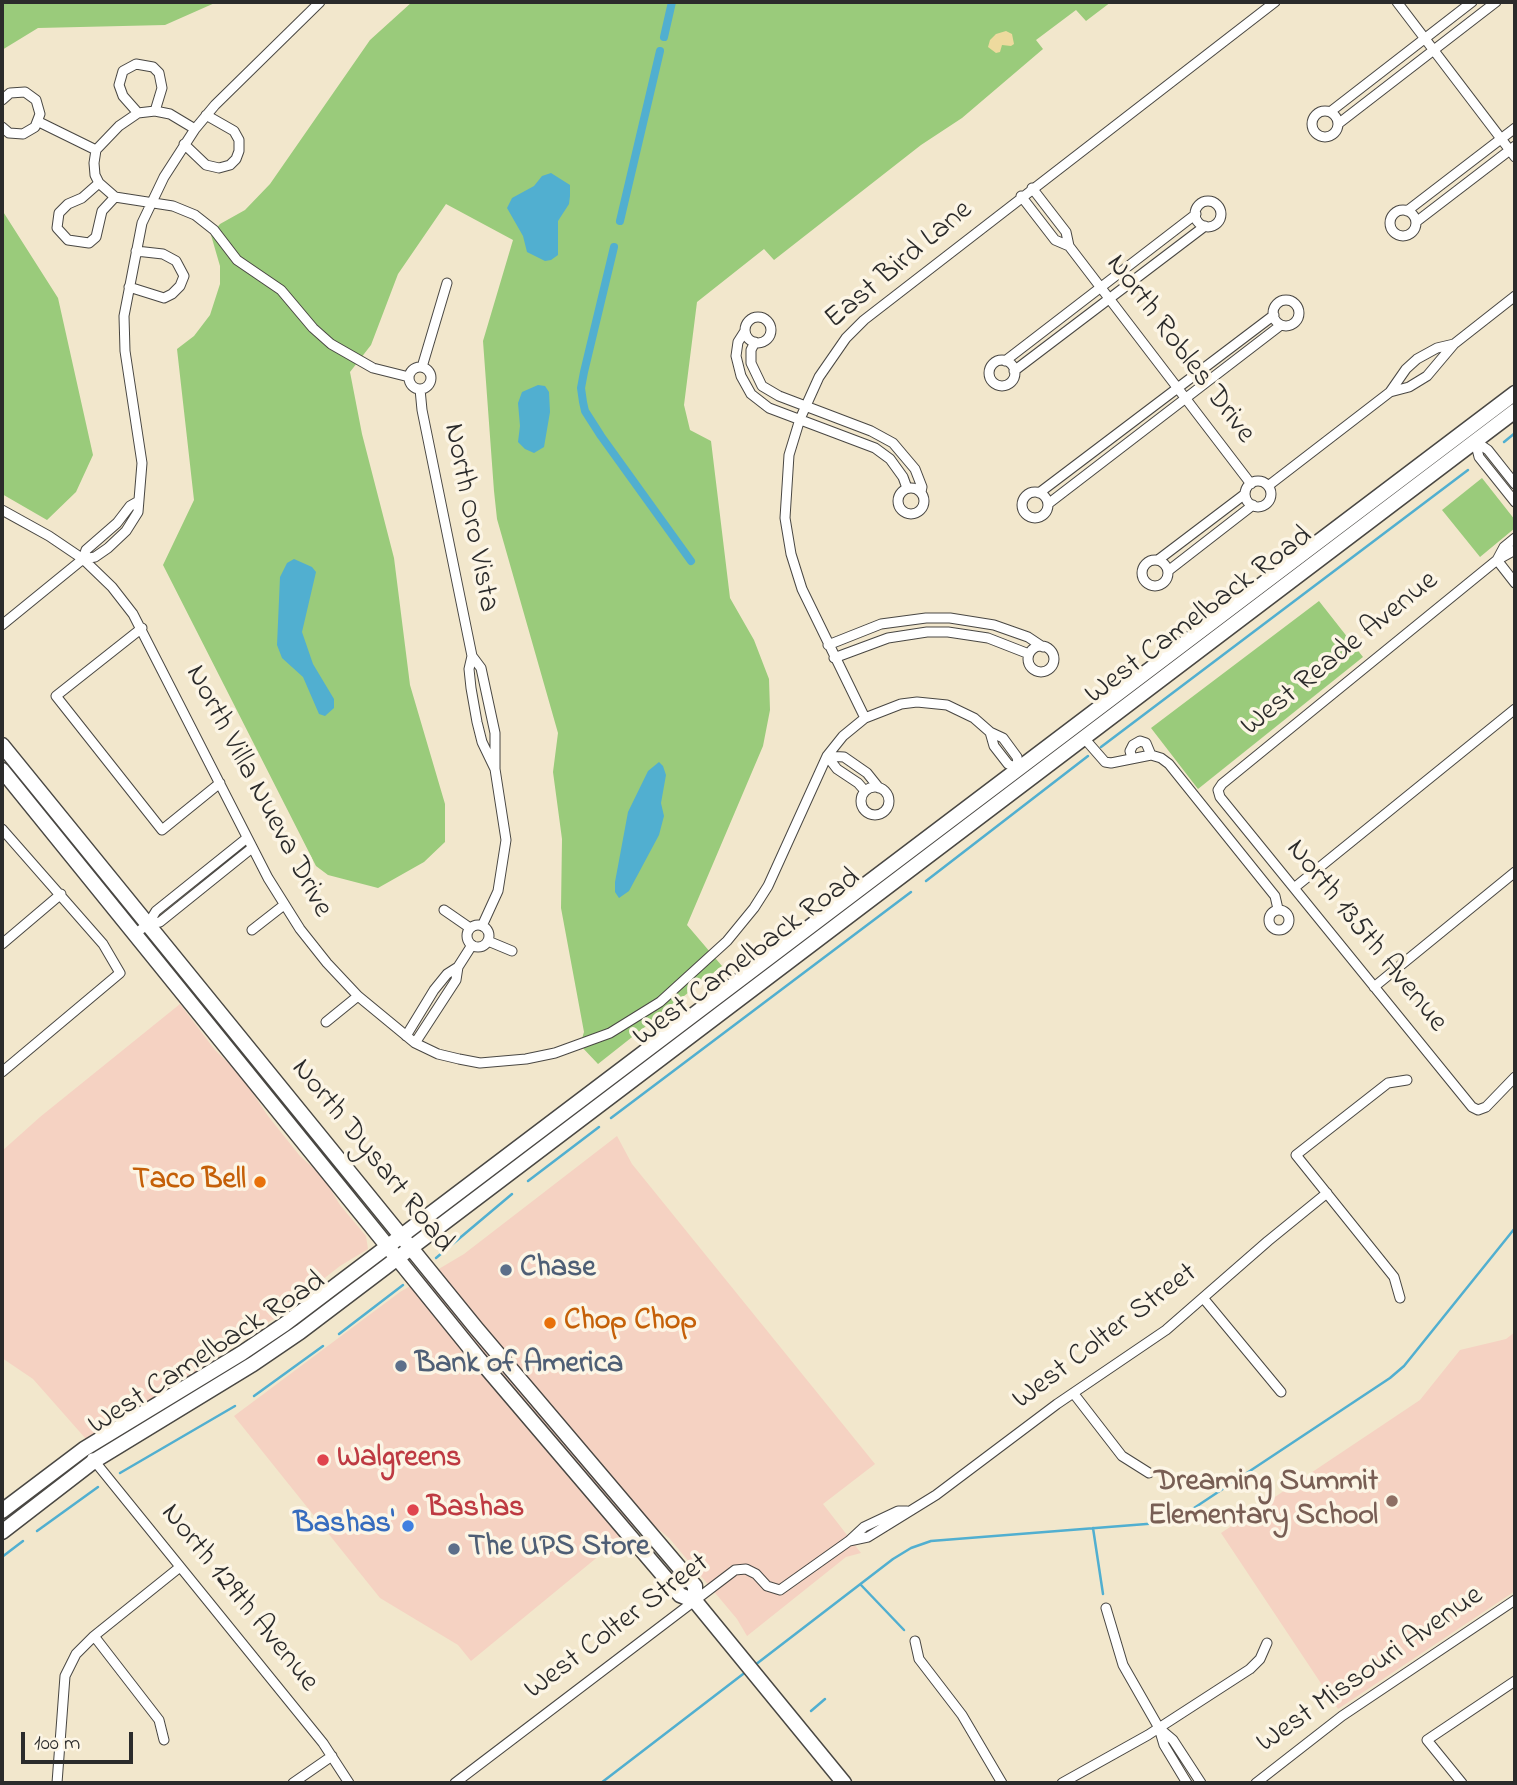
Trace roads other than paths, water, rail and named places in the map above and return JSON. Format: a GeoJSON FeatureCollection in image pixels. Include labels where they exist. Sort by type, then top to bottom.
{"type":"FeatureCollection","features":[{"type":"Feature","properties":{"kind":"main road","name":"West Camelback Road"},"geometry":{"type":"LineString","coordinates":[[1023,774],[1088,743],[1470,436],[1515,393]]}},
{"type":"Feature","properties":{"kind":"main road","name":"West Camelback Road"},"geometry":{"type":"LineString","coordinates":[[2,1511],[85,1448],[255,1345],[406,1242],[1470,436],[1515,411]]}},
{"type":"Feature","properties":{"kind":"main road","name":"North Dysart Road"},"geometry":{"type":"LineString","coordinates":[[2,745],[406,1242],[695,1586],[695,1601]]}},
{"type":"Feature","properties":{"kind":"main road","name":"North Dysart Road"},"geometry":{"type":"LineString","coordinates":[[2,770],[392,1252],[680,1595],[695,1601],[844,1783]]}},
{"type":"Feature","properties":{"kind":"main road","name":"West Camelback Road"},"geometry":{"type":"LineString","coordinates":[[2,1532],[94,1461],[275,1350],[392,1252]]}},
{"type":"Feature","properties":{"kind":"main road"},"geometry":{"type":"LineString","coordinates":[[540,1430],[553,1419]]}},
{"type":"Feature","properties":{"kind":"street","name":"East Bird Lane"},"geometry":{"type":"LineString","coordinates":[[865,718],[834,658],[795,571],[785,518],[789,455],[800,419],[823,370],[853,330],[1032,188],[1275,2]]}},
{"type":"Feature","properties":{"kind":"street"},"geometry":{"type":"LineString","coordinates":[[1397,2],[1501,139],[1513,151],[1416,222],[1413,230],[1405,236],[1392,229],[1392,216],[1400,211],[1407,211],[1449,179],[1501,139],[1515,128]]}},
{"type":"Feature","properties":{"kind":"street"},"geometry":{"type":"LineString","coordinates":[[1330,112],[1472,2]]}},
{"type":"Feature","properties":{"kind":"street"},"geometry":{"type":"LineString","coordinates":[[1338,124],[1335,115],[1321,112],[1315,117],[1313,125],[1316,132],[1328,136],[1335,132],[1338,124],[1433,50],[1483,6],[1496,2]]}},
{"type":"Feature","properties":{"kind":"street"},"geometry":{"type":"LineString","coordinates":[[2,625],[83,559],[95,557],[126,531],[138,512],[142,463],[125,351],[124,316],[142,223],[184,144],[206,115],[321,3]]}},
{"type":"Feature","properties":{"kind":"street"},"geometry":{"type":"LineString","coordinates":[[138,113],[123,96],[119,85],[123,71],[136,64],[153,67],[159,73],[162,88],[155,111]]}},
{"type":"Feature","properties":{"kind":"street"},"geometry":{"type":"LineString","coordinates":[[1370,81],[1379,92]]}},
{"type":"Feature","properties":{"kind":"street"},"geometry":{"type":"LineString","coordinates":[[2,100],[17,91],[31,95],[40,107],[39,121],[30,132],[9,133],[2,127]]}},
{"type":"Feature","properties":{"kind":"street"},"geometry":{"type":"LineString","coordinates":[[195,129],[170,114],[155,111],[138,113],[118,126],[96,150],[94,163],[99,183],[115,197],[181,209],[206,222],[233,256],[274,284],[313,328],[339,349],[373,368],[409,377]]}},
{"type":"Feature","properties":{"kind":"street"},"geometry":{"type":"LineString","coordinates":[[184,144],[206,164],[219,168],[236,159],[239,140],[234,131],[206,115]]}},
{"type":"Feature","properties":{"kind":"street"},"geometry":{"type":"LineString","coordinates":[[39,121],[96,150]]}},
{"type":"Feature","properties":{"kind":"street"},"geometry":{"type":"LineString","coordinates":[[1449,179],[1457,191]]}},
{"type":"Feature","properties":{"kind":"street"},"geometry":{"type":"LineString","coordinates":[[99,183],[59,213],[57,228],[68,240],[89,243],[96,237],[102,211],[115,197]]}},
{"type":"Feature","properties":{"kind":"street","name":"North Robles Drive"},"geometry":{"type":"LineString","coordinates":[[1032,188],[1066,232],[1069,246],[1251,484]]}},
{"type":"Feature","properties":{"kind":"street","name":"North Robles Drive"},"geometry":{"type":"LineString","coordinates":[[1021,197],[1055,240],[1069,246]]}},
{"type":"Feature","properties":{"kind":"street"},"geometry":{"type":"LineString","coordinates":[[1205,201],[1217,204],[1221,212],[1219,220],[1213,226],[1205,226],[1197,220],[1196,214],[1198,206],[1205,201]]}},
{"type":"Feature","properties":{"kind":"street"},"geometry":{"type":"LineString","coordinates":[[1407,211],[1416,222]]}},
{"type":"Feature","properties":{"kind":"street"},"geometry":{"type":"LineString","coordinates":[[1005,361],[1196,214]]}},
{"type":"Feature","properties":{"kind":"street"},"geometry":{"type":"LineString","coordinates":[[1014,371],[1205,226]]}},
{"type":"Feature","properties":{"kind":"street"},"geometry":{"type":"LineString","coordinates":[[1153,248],[1161,259]]}},
{"type":"Feature","properties":{"kind":"street"},"geometry":{"type":"LineString","coordinates":[[129,287],[163,298],[180,286],[184,276],[176,261],[163,254],[135,251]]}},
{"type":"Feature","properties":{"kind":"street"},"geometry":{"type":"LineString","coordinates":[[422,367],[447,283]]}},
{"type":"Feature","properties":{"kind":"street"},"geometry":{"type":"LineString","coordinates":[[1390,392],[1409,387],[1427,376],[1454,344],[1515,296]]}},
{"type":"Feature","properties":{"kind":"street"},"geometry":{"type":"LineString","coordinates":[[1281,301],[1291,301],[1299,313],[1297,320],[1288,326],[1282,325],[1275,320],[1276,305],[1281,301]]}},
{"type":"Feature","properties":{"kind":"street"},"geometry":{"type":"LineString","coordinates":[[1274,315],[1040,493],[1031,493],[1025,498],[1023,506],[1026,513],[1032,518],[1040,517],[1046,512],[1048,504],[1282,325]]}},
{"type":"Feature","properties":{"kind":"street"},"geometry":{"type":"LineString","coordinates":[[745,331],[747,337],[761,342],[768,337],[771,328],[766,320],[759,317],[751,319],[738,342],[736,356],[751,394],[769,408],[875,448],[893,464],[907,488]]}},
{"type":"Feature","properties":{"kind":"street"},"geometry":{"type":"LineString","coordinates":[[1047,330],[1055,340]]}},
{"type":"Feature","properties":{"kind":"street"},"geometry":{"type":"LineString","coordinates":[[755,342],[750,356],[754,373],[762,386],[805,407],[883,437],[905,454],[920,480],[920,492],[924,500],[921,508],[914,513],[906,512],[898,502],[900,494],[907,488],[920,492]]}},
{"type":"Feature","properties":{"kind":"street"},"geometry":{"type":"LineString","coordinates":[[1268,486],[1390,392],[1406,369],[1417,359],[1437,348],[1454,344]]}},
{"type":"Feature","properties":{"kind":"street"},"geometry":{"type":"LineString","coordinates":[[1230,348],[1238,358]]}},
{"type":"Feature","properties":{"kind":"street"},"geometry":{"type":"LineString","coordinates":[[997,361],[1005,361],[1012,366],[1013,379],[1007,385],[999,386],[992,382],[989,374],[991,366],[997,361]]}},
{"type":"Feature","properties":{"kind":"street"},"geometry":{"type":"LineString","coordinates":[[422,367],[428,369],[431,380],[428,386],[420,389],[413,386],[409,377],[412,370],[422,367]]}},
{"type":"Feature","properties":{"kind":"street"},"geometry":{"type":"LineString","coordinates":[[743,379],[754,373]]}},
{"type":"Feature","properties":{"kind":"street","name":"North Oro Vista"},"geometry":{"type":"LineString","coordinates":[[420,389],[472,656],[471,688],[477,722],[482,742],[495,769]]}},
{"type":"Feature","properties":{"kind":"street"},"geometry":{"type":"LineString","coordinates":[[859,441],[864,428]]}},
{"type":"Feature","properties":{"kind":"street"},"geometry":{"type":"LineString","coordinates":[[1124,429],[1133,439]]}},
{"type":"Feature","properties":{"kind":"street"},"geometry":{"type":"LineString","coordinates":[[1470,436],[1488,450],[1515,484]]}},
{"type":"Feature","properties":{"kind":"street"},"geometry":{"type":"LineString","coordinates":[[1470,436],[1479,457],[1515,502]]}},
{"type":"Feature","properties":{"kind":"street"},"geometry":{"type":"LineString","coordinates":[[893,464],[905,454]]}},
{"type":"Feature","properties":{"kind":"street"},"geometry":{"type":"LineString","coordinates":[[1079,463],[1087,474]]}},
{"type":"Feature","properties":{"kind":"street"},"geometry":{"type":"LineString","coordinates":[[1158,560],[1165,564],[1168,571],[1166,579],[1153,585],[1146,581],[1144,566],[1158,560],[1202,527],[1245,494],[1251,484],[1262,482],[1268,486],[1271,493],[1267,503],[1253,506],[1168,571]]}},
{"type":"Feature","properties":{"kind":"street"},"geometry":{"type":"LineString","coordinates":[[1040,493],[1048,504]]}},
{"type":"Feature","properties":{"kind":"street"},"geometry":{"type":"LineString","coordinates":[[1245,494],[1247,501],[1253,506]]}},
{"type":"Feature","properties":{"kind":"street","name":"North Villa Nueva Drive"},"geometry":{"type":"LineString","coordinates":[[2,510],[50,536],[83,559],[112,587],[142,628],[252,848],[284,905],[320,955],[358,996],[415,1043],[438,1054],[480,1063],[526,1059],[568,1049],[610,1033],[660,1002],[727,941],[754,908],[768,886],[827,756],[844,736],[865,718],[901,704],[932,703],[961,711],[990,732],[994,746],[1008,764],[1023,774]]}},
{"type":"Feature","properties":{"kind":"street"},"geometry":{"type":"LineString","coordinates":[[1202,527],[1211,538]]}},
{"type":"Feature","properties":{"kind":"street","name":"West Reade Avenue"},"geometry":{"type":"LineString","coordinates":[[1218,790],[1514,544]]}},
{"type":"Feature","properties":{"kind":"street"},"geometry":{"type":"LineString","coordinates":[[1497,560],[1515,583]]}},
{"type":"Feature","properties":{"kind":"street"},"geometry":{"type":"LineString","coordinates":[[828,645],[891,622],[926,618],[967,620],[1012,631],[1043,647],[1053,654],[1049,669],[1041,672],[1033,669],[1028,662],[1033,649],[1043,647]]}},
{"type":"Feature","properties":{"kind":"street"},"geometry":{"type":"LineString","coordinates":[[965,634],[967,620]]}},
{"type":"Feature","properties":{"kind":"street"},"geometry":{"type":"LineString","coordinates":[[891,622],[895,636]]}},
{"type":"Feature","properties":{"kind":"street"},"geometry":{"type":"LineString","coordinates":[[142,628],[56,696],[162,830],[220,783]]}},
{"type":"Feature","properties":{"kind":"street"},"geometry":{"type":"LineString","coordinates":[[834,658],[866,644],[895,636],[927,632],[965,634],[1005,643],[1029,654]]}},
{"type":"Feature","properties":{"kind":"street","name":"North Oro Vista"},"geometry":{"type":"LineString","coordinates":[[472,656],[481,668],[495,733],[495,769],[506,840],[498,891],[482,926]]}},
{"type":"Feature","properties":{"kind":"street"},"geometry":{"type":"LineString","coordinates":[[1294,888],[1515,709]]}},
{"type":"Feature","properties":{"kind":"street"},"geometry":{"type":"LineString","coordinates":[[1132,758],[1130,751],[1133,745],[1140,741],[1146,743],[1151,755]]}},
{"type":"Feature","properties":{"kind":"street"},"geometry":{"type":"LineString","coordinates":[[1088,743],[1099,758],[1111,763],[1151,755],[1169,764],[1275,896],[1278,909]]}},
{"type":"Feature","properties":{"kind":"street"},"geometry":{"type":"LineString","coordinates":[[827,756],[844,757],[867,773],[886,793],[889,802],[886,810],[878,815],[870,814],[863,808],[861,800],[865,792],[879,788]]}},
{"type":"Feature","properties":{"kind":"street"},"geometry":{"type":"LineString","coordinates":[[827,756],[865,792]]}},
{"type":"Feature","properties":{"kind":"street","name":"North 135th Avenue"},"geometry":{"type":"LineString","coordinates":[[1218,790],[1220,797],[1472,1107],[1478,1110],[1486,1107],[1515,1077]]}},
{"type":"Feature","properties":{"kind":"street"},"geometry":{"type":"LineString","coordinates":[[2,829],[103,944],[120,973],[2,1072]]}},
{"type":"Feature","properties":{"kind":"street"},"geometry":{"type":"LineString","coordinates":[[135,934],[148,924],[156,911],[247,838]]}},
{"type":"Feature","properties":{"kind":"street"},"geometry":{"type":"LineString","coordinates":[[148,924],[160,922],[252,848]]}},
{"type":"Feature","properties":{"kind":"street"},"geometry":{"type":"LineString","coordinates":[[1374,987],[1515,872]]}},
{"type":"Feature","properties":{"kind":"street"},"geometry":{"type":"LineString","coordinates":[[2,944],[61,894]]}},
{"type":"Feature","properties":{"kind":"street"},"geometry":{"type":"LineString","coordinates":[[252,930],[284,905]]}},
{"type":"Feature","properties":{"kind":"street"},"geometry":{"type":"LineString","coordinates":[[444,910],[470,928]]}},
{"type":"Feature","properties":{"kind":"street"},"geometry":{"type":"LineString","coordinates":[[482,926],[489,934],[488,941],[482,946],[472,945],[468,940],[470,928],[482,926]]}},
{"type":"Feature","properties":{"kind":"street"},"geometry":{"type":"LineString","coordinates":[[488,941],[512,951]]}},
{"type":"Feature","properties":{"kind":"street"},"geometry":{"type":"LineString","coordinates":[[415,1043],[456,980],[458,967],[472,945]]}},
{"type":"Feature","properties":{"kind":"street"},"geometry":{"type":"LineString","coordinates":[[406,1035],[434,990],[447,974],[458,967]]}},
{"type":"Feature","properties":{"kind":"street"},"geometry":{"type":"LineString","coordinates":[[326,1022],[358,996]]}},
{"type":"Feature","properties":{"kind":"street"},"geometry":{"type":"LineString","coordinates":[[1399,1298],[1395,1277],[1296,1155],[1388,1083],[1407,1080]]}},
{"type":"Feature","properties":{"kind":"street","name":"West Colter Street"},"geometry":{"type":"LineString","coordinates":[[455,1783],[735,1570],[746,1569],[756,1574],[767,1586],[780,1590],[849,1541],[868,1537],[936,1495],[1073,1394],[1166,1330],[1327,1193]]}},
{"type":"Feature","properties":{"kind":"street"},"geometry":{"type":"LineString","coordinates":[[1204,1299],[1281,1392]]}},
{"type":"Feature","properties":{"kind":"street"},"geometry":{"type":"LineString","coordinates":[[1073,1394],[1122,1456],[1149,1473]]}},
{"type":"Feature","properties":{"kind":"street","name":"North 129th Avenue"},"geometry":{"type":"LineString","coordinates":[[85,1448],[332,1756],[349,1783]]}},
{"type":"Feature","properties":{"kind":"street"},"geometry":{"type":"LineString","coordinates":[[57,1783],[65,1676],[76,1654],[94,1636],[180,1567]]}},
{"type":"Feature","properties":{"kind":"street","name":"West Missouri Avenue"},"geometry":{"type":"LineString","coordinates":[[1256,1783],[1349,1712],[1515,1600]]}},
{"type":"Feature","properties":{"kind":"street"},"geometry":{"type":"LineString","coordinates":[[1106,1608],[1123,1665],[1159,1728],[1164,1745],[1187,1783]]}},
{"type":"Feature","properties":{"kind":"street"},"geometry":{"type":"LineString","coordinates":[[94,1636],[159,1720],[164,1740]]}},
{"type":"Feature","properties":{"kind":"street"},"geometry":{"type":"LineString","coordinates":[[915,1641],[919,1659],[962,1715],[1002,1783]]}},
{"type":"Feature","properties":{"kind":"street"},"geometry":{"type":"LineString","coordinates":[[1062,1783],[1159,1728],[1250,1669],[1260,1659],[1267,1643]]}},
{"type":"Feature","properties":{"kind":"street"},"geometry":{"type":"LineString","coordinates":[[1462,1783],[1427,1740],[1515,1681]]}},
{"type":"Feature","properties":{"kind":"street"},"geometry":{"type":"LineString","coordinates":[[1159,1728],[1173,1740],[1201,1783]]}},
{"type":"Feature","properties":{"kind":"street"},"geometry":{"type":"LineString","coordinates":[[293,1783],[332,1756]]}},
{"type":"Feature","properties":{"kind":"street"},"geometry":{"type":"LineString","coordinates":[[1178,1769],[1188,1762]]}},
{"type":"Feature","properties":{"kind":"water"},"geometry":{"type":"Polygon","coordinates":[[[551,173],[570,185],[570,196],[569,204],[558,221],[558,255],[545,261],[527,252],[523,236],[507,208],[512,198],[534,186],[542,176],[551,173]]]}},
{"type":"Feature","properties":{"kind":"water"},"geometry":{"type":"Polygon","coordinates":[[[538,385],[545,386],[549,392],[550,412],[544,447],[534,453],[518,442],[518,403],[522,392],[538,385]]]}},
{"type":"Feature","properties":{"kind":"water"},"geometry":{"type":"Polygon","coordinates":[[[294,559],[312,567],[316,572],[302,632],[313,664],[334,699],[334,708],[325,716],[319,714],[303,677],[282,658],[277,645],[280,577],[287,563],[294,559]]]}},
{"type":"Feature","properties":{"kind":"water"},"geometry":{"type":"Polygon","coordinates":[[[659,762],[666,775],[661,803],[664,816],[659,835],[629,891],[619,898],[615,892],[615,882],[628,812],[648,771],[659,762]]]}},
{"type":"Feature","properties":{"kind":"waterway"},"geometry":{"type":"LineString","coordinates":[[664,37],[672,2]]}},
{"type":"Feature","properties":{"kind":"waterway"},"geometry":{"type":"LineString","coordinates":[[620,221],[660,51]]}},
{"type":"Feature","properties":{"kind":"waterway"},"geometry":{"type":"LineString","coordinates":[[614,247],[581,388],[585,411],[691,561]]}},
{"type":"Feature","properties":{"kind":"waterway"},"geometry":{"type":"LineString","coordinates":[[1504,442],[1515,433]]}},
{"type":"Feature","properties":{"kind":"waterway"},"geometry":{"type":"LineString","coordinates":[[1101,747],[1468,470]]}},
{"type":"Feature","properties":{"kind":"waterway"},"geometry":{"type":"LineString","coordinates":[[926,881],[1088,756]]}},
{"type":"Feature","properties":{"kind":"waterway"},"geometry":{"type":"LineString","coordinates":[[611,1118],[911,892]]}},
{"type":"Feature","properties":{"kind":"waterway"},"geometry":{"type":"LineString","coordinates":[[528,1181],[599,1127]]}},
{"type":"Feature","properties":{"kind":"waterway"},"geometry":{"type":"LineString","coordinates":[[436,1258],[512,1194]]}},
{"type":"Feature","properties":{"kind":"waterway"},"geometry":{"type":"LineString","coordinates":[[755,1665],[911,1548],[931,1541],[1159,1523],[1185,1514],[1390,1378],[1404,1366],[1515,1228]]}},
{"type":"Feature","properties":{"kind":"waterway"},"geometry":{"type":"LineString","coordinates":[[339,1334],[403,1285]]}},
{"type":"Feature","properties":{"kind":"waterway"},"geometry":{"type":"LineString","coordinates":[[254,1396],[323,1346]]}},
{"type":"Feature","properties":{"kind":"waterway"},"geometry":{"type":"LineString","coordinates":[[120,1473],[235,1406]]}},
{"type":"Feature","properties":{"kind":"waterway"},"geometry":{"type":"LineString","coordinates":[[37,1531],[98,1487]]}},
{"type":"Feature","properties":{"kind":"waterway"},"geometry":{"type":"LineString","coordinates":[[1093,1528],[1103,1594]]}},
{"type":"Feature","properties":{"kind":"waterway"},"geometry":{"type":"LineString","coordinates":[[2,1557],[23,1541]]}},
{"type":"Feature","properties":{"kind":"waterway"},"geometry":{"type":"LineString","coordinates":[[861,1585],[904,1630]]}},
{"type":"Feature","properties":{"kind":"waterway"},"geometry":{"type":"LineString","coordinates":[[601,1783],[747,1671]]}},
{"type":"Feature","properties":{"kind":"waterway"},"geometry":{"type":"LineString","coordinates":[[811,1711],[825,1699]]}},
{"type":"Feature","properties":{"kind":"place","name":"Taco Bell"},"geometry":{"type":"Point","coordinates":[260,1182]}},
{"type":"Feature","properties":{"kind":"place","name":"Chase"},"geometry":{"type":"Point","coordinates":[506,1270]}},
{"type":"Feature","properties":{"kind":"place","name":"Chop Chop"},"geometry":{"type":"Point","coordinates":[550,1323]}},
{"type":"Feature","properties":{"kind":"place","name":"Bank of America"},"geometry":{"type":"Point","coordinates":[401,1366]}},
{"type":"Feature","properties":{"kind":"place","name":"Walgreens"},"geometry":{"type":"Point","coordinates":[323,1460]}},
{"type":"Feature","properties":{"kind":"place","name":"Dreaming Summit Elementary School"},"geometry":{"type":"Point","coordinates":[1392,1501]}},
{"type":"Feature","properties":{"kind":"place","name":"Bashas"},"geometry":{"type":"Point","coordinates":[413,1510]}},
{"type":"Feature","properties":{"kind":"place","name":"Bashas'"},"geometry":{"type":"Point","coordinates":[408,1526]}},
{"type":"Feature","properties":{"kind":"place","name":"The UPS Store"},"geometry":{"type":"Point","coordinates":[454,1549]}}]}
